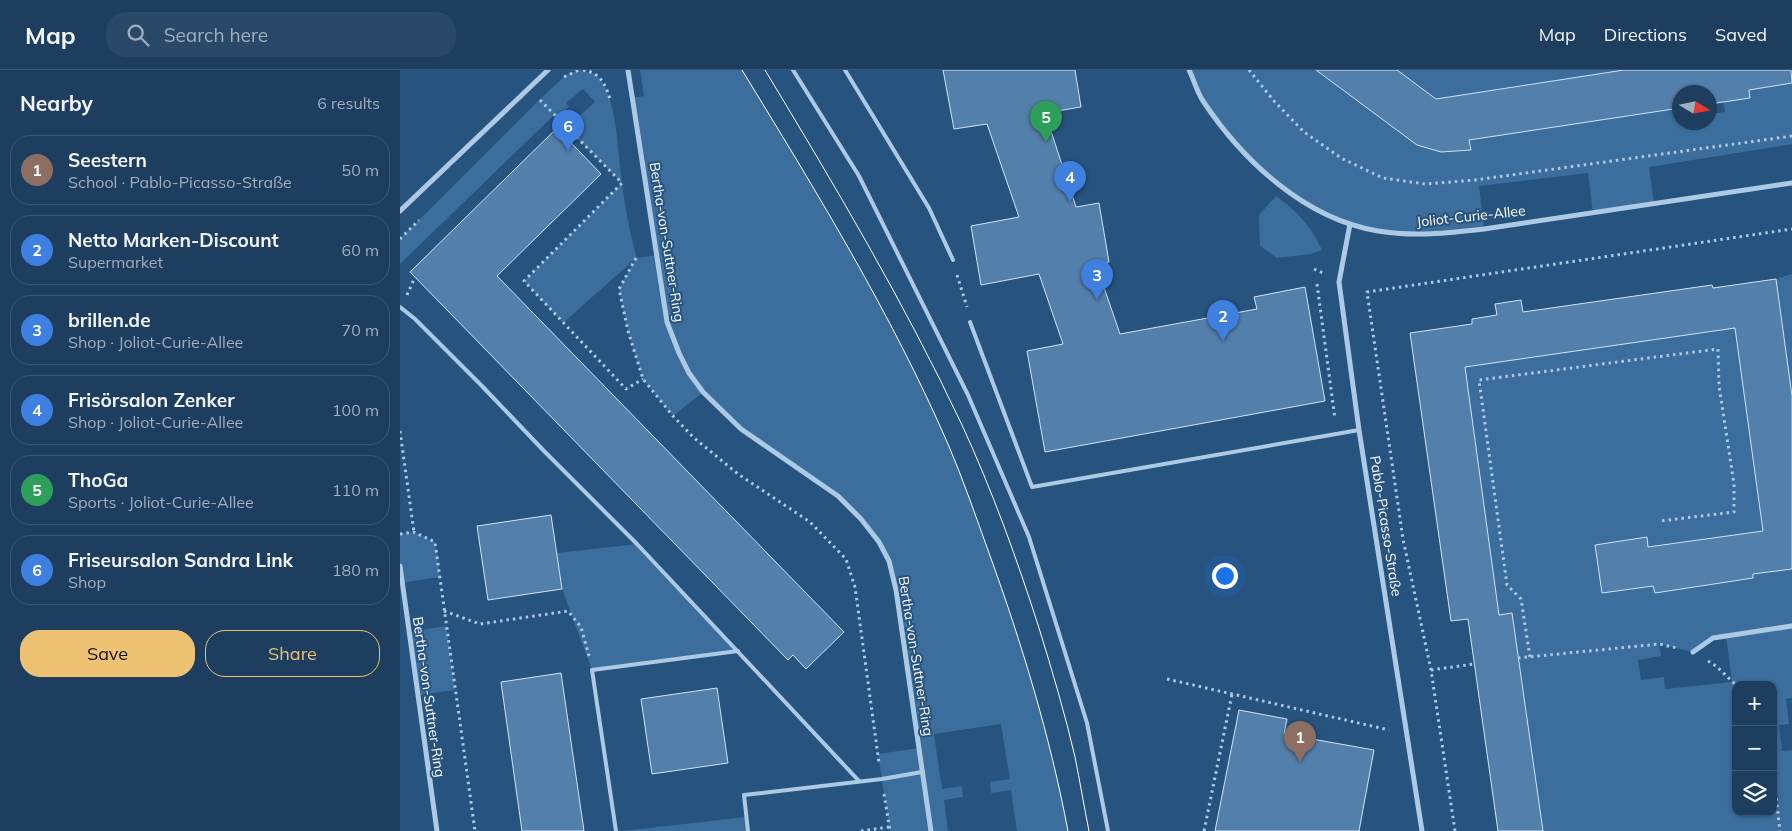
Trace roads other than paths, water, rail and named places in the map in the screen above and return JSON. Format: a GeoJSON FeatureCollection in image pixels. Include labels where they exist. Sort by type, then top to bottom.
{"type":"FeatureCollection","features":[{"type":"Feature","properties":{"kind":"street"},"geometry":{"type":"LineString","coordinates":[[400,211],[548,70]]}},
{"type":"Feature","properties":{"kind":"street","name":"Bertha-von-Suttner-Ring"},"geometry":{"type":"LineString","coordinates":[[628,70],[667,322],[678,353],[689,373],[704,392],[741,429],[838,496],[861,519],[879,542],[889,561],[896,590],[931,831]]}},
{"type":"Feature","properties":{"kind":"street","name":"Joliot-Curie-Allee"},"geometry":{"type":"LineString","coordinates":[[1189,70],[1202,100],[1236,145],[1282,187],[1330,216],[1350,224],[1378,231],[1433,234],[1484,229],[1792,183]]}},
{"type":"Feature","properties":{"kind":"street","name":"Pablo-Picasso-Straße"},"geometry":{"type":"LineString","coordinates":[[1350,224],[1339,282],[1366,474],[1422,831]]}},
{"type":"Feature","properties":{"kind":"street","name":"Bertha-von-Suttner-Ring"},"geometry":{"type":"LineString","coordinates":[[400,566],[437,831]]}},
{"type":"Feature","properties":{"kind":"street"},"geometry":{"type":"LineString","coordinates":[[1693,652],[1713,638],[1792,626]]}},
{"type":"Feature","properties":{"kind":"lane"},"geometry":{"type":"LineString","coordinates":[[793,70],[859,176],[968,395],[1029,537],[1087,723],[1108,831]]}},
{"type":"Feature","properties":{"kind":"lane"},"geometry":{"type":"LineString","coordinates":[[845,70],[929,208],[953,260]]}},
{"type":"Feature","properties":{"kind":"lane"},"geometry":{"type":"LineString","coordinates":[[400,307],[416,319],[637,544],[859,781]]}},
{"type":"Feature","properties":{"kind":"lane"},"geometry":{"type":"LineString","coordinates":[[970,322],[1032,487],[1360,430]]}},
{"type":"Feature","properties":{"kind":"lane"},"geometry":{"type":"LineString","coordinates":[[616,831],[592,670],[738,651]]}},
{"type":"Feature","properties":{"kind":"lane"},"geometry":{"type":"LineString","coordinates":[[748,831],[744,795],[882,779],[922,772]]}},
{"type":"Feature","properties":{"kind":"tram line"},"geometry":{"type":"LineString","coordinates":[[742,70],[825,207],[877,300],[926,395],[948,444],[989,553],[1024,656],[1053,760],[1068,831]]}},
{"type":"Feature","properties":{"kind":"tram line"},"geometry":{"type":"LineString","coordinates":[[765,70],[893,289],[940,379],[973,450],[1013,551],[1044,644],[1075,757],[1089,831]]}},
{"type":"Feature","properties":{"kind":"place","name":"ThoGa"},"geometry":{"type":"Point","coordinates":[1046,142]}},
{"type":"Feature","properties":{"kind":"place","name":"Friseursalon Sandra Link"},"geometry":{"type":"Point","coordinates":[568,151]}},
{"type":"Feature","properties":{"kind":"place","name":"Frisörsalon Zenker"},"geometry":{"type":"Point","coordinates":[1070,202]}},
{"type":"Feature","properties":{"kind":"place","name":"brillen.de"},"geometry":{"type":"Point","coordinates":[1097,300]}},
{"type":"Feature","properties":{"kind":"place","name":"Netto Marken-Discount"},"geometry":{"type":"Point","coordinates":[1223,341]}},
{"type":"Feature","properties":{"kind":"place","name":"Seestern"},"geometry":{"type":"Point","coordinates":[1300,762]}}]}
